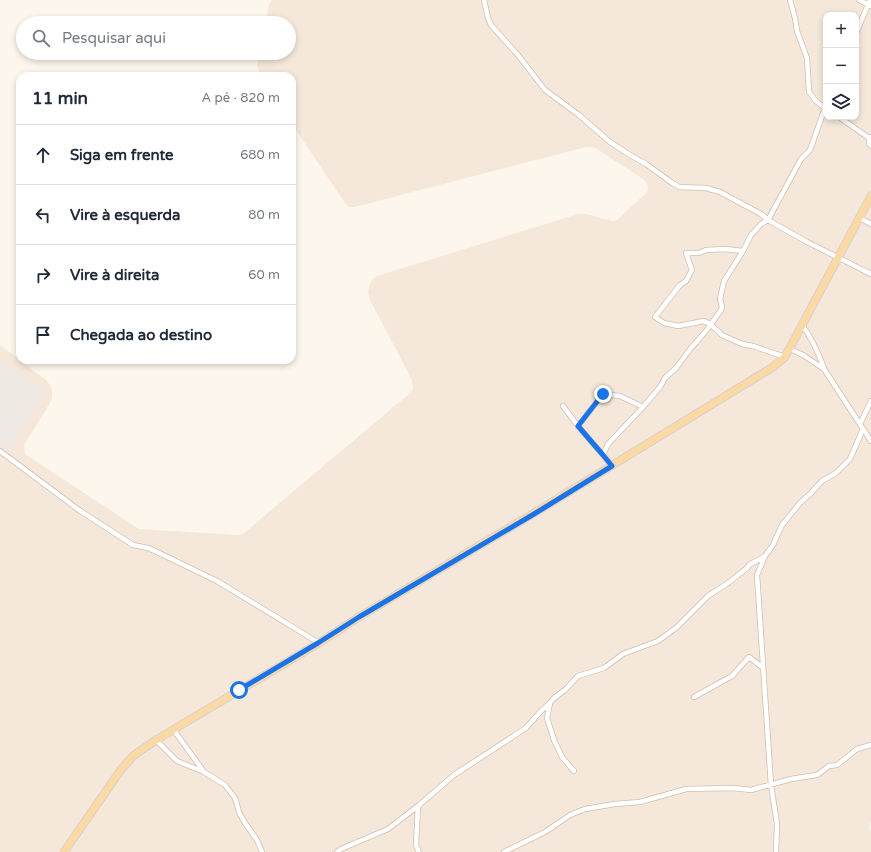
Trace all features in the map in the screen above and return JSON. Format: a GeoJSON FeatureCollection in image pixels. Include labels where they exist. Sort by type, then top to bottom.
{"type":"FeatureCollection","features":[{"type":"Feature","properties":{"kind":"main road"},"geometry":{"type":"LineString","coordinates":[[64,852],[120,771],[133,756],[156,740],[359,617],[534,514],[773,367],[785,357],[790,349],[871,196]]}},
{"type":"Feature","properties":{"kind":"street"},"geometry":{"type":"LineString","coordinates":[[484,0],[491,25],[518,55],[546,90],[579,115],[610,142],[646,164],[679,187],[706,188],[720,192],[761,214],[768,220],[807,242],[871,274]]}},
{"type":"Feature","properties":{"kind":"street"},"geometry":{"type":"LineString","coordinates":[[790,0],[797,31],[807,58],[809,92],[816,101],[823,105]]}},
{"type":"Feature","properties":{"kind":"street"},"geometry":{"type":"LineString","coordinates":[[859,0],[870,3],[859,27]]}},
{"type":"Feature","properties":{"kind":"street"},"geometry":{"type":"LineString","coordinates":[[603,455],[608,444],[643,407],[660,387],[665,378],[676,368],[706,331],[722,307],[720,299],[724,281],[751,235],[761,224],[768,220],[801,158],[810,150],[823,115]]}},
{"type":"Feature","properties":{"kind":"street"},"geometry":{"type":"LineString","coordinates":[[843,120],[870,137],[869,144],[871,146]]}},
{"type":"Feature","properties":{"kind":"street"},"geometry":{"type":"LineString","coordinates":[[860,218],[871,224]]}},
{"type":"Feature","properties":{"kind":"street"},"geometry":{"type":"LineString","coordinates":[[743,251],[719,249],[706,250],[699,253],[686,253],[692,270],[686,281],[680,285],[655,318],[664,323],[678,326],[704,321],[710,324],[722,335],[742,344],[753,346],[785,357]]}},
{"type":"Feature","properties":{"kind":"street"},"geometry":{"type":"LineString","coordinates":[[802,325],[817,350],[824,369],[871,440]]}},
{"type":"Feature","properties":{"kind":"street"},"geometry":{"type":"LineString","coordinates":[[790,349],[803,355],[824,369]]}},
{"type":"Feature","properties":{"kind":"street"},"geometry":{"type":"LineString","coordinates":[[578,426],[603,394],[620,396],[643,407]]}},
{"type":"Feature","properties":{"kind":"street"},"geometry":{"type":"LineString","coordinates":[[860,424],[871,401]]}},
{"type":"Feature","properties":{"kind":"street"},"geometry":{"type":"LineString","coordinates":[[563,406],[612,466]]}},
{"type":"Feature","properties":{"kind":"street"},"geometry":{"type":"LineString","coordinates":[[776,852],[777,824],[771,784],[756,575],[765,556],[773,545],[782,525],[800,503],[822,481],[836,473],[850,459],[863,429]]}},
{"type":"Feature","properties":{"kind":"street"},"geometry":{"type":"LineString","coordinates":[[0,451],[79,510],[133,545],[148,548],[217,581],[318,643]]}},
{"type":"Feature","properties":{"kind":"street"},"geometry":{"type":"LineString","coordinates":[[337,852],[388,829],[454,775],[526,728],[553,699],[566,690],[578,676],[604,668],[623,654],[658,641],[677,627],[708,596],[728,583],[749,565],[765,556]]}},
{"type":"Feature","properties":{"kind":"street"},"geometry":{"type":"LineString","coordinates":[[694,697],[732,676],[749,657],[762,667]]}},
{"type":"Feature","properties":{"kind":"street"},"geometry":{"type":"LineString","coordinates":[[550,703],[547,718],[554,740],[562,757],[574,771]]}},
{"type":"Feature","properties":{"kind":"street"},"geometry":{"type":"LineString","coordinates":[[173,729],[204,772]]}},
{"type":"Feature","properties":{"kind":"street"},"geometry":{"type":"LineString","coordinates":[[156,740],[177,761],[204,772],[225,785],[235,798],[239,812],[257,840],[262,852]]}},
{"type":"Feature","properties":{"kind":"street"},"geometry":{"type":"LineString","coordinates":[[504,852],[545,832],[570,815],[585,809],[640,802],[686,789],[733,788],[751,790],[791,779],[818,775],[830,766],[837,765],[857,749],[871,745]]}},
{"type":"Feature","properties":{"kind":"street"},"geometry":{"type":"LineString","coordinates":[[418,806],[416,845],[419,852]]}},
{"type":"Feature","properties":{"kind":"shaded area"},"geometry":{"type":"Polygon","coordinates":[[[272,0],[871,0],[871,822],[869,828],[871,832],[871,852],[0,852],[0,345],[16,357],[16,364],[25,364],[46,380],[52,391],[50,403],[24,445],[25,453],[28,456],[139,529],[239,535],[244,533],[412,391],[412,380],[370,300],[368,293],[372,280],[377,276],[578,214],[587,214],[614,221],[648,191],[647,183],[643,179],[597,149],[586,147],[355,207],[349,207],[296,130],[296,72],[259,72],[257,66],[258,60],[296,60],[296,16],[267,16],[269,4],[272,0]]]}},
{"type":"Feature","properties":{"kind":"shaded area"},"geometry":{"type":"Polygon","coordinates":[[[0,359],[46,392],[8,451],[0,445],[0,359]]]}},
{"type":"Feature","properties":{"kind":"route"},"geometry":{"type":"LineString","coordinates":[[239,690],[612,466],[578,426],[603,394]]}}]}
